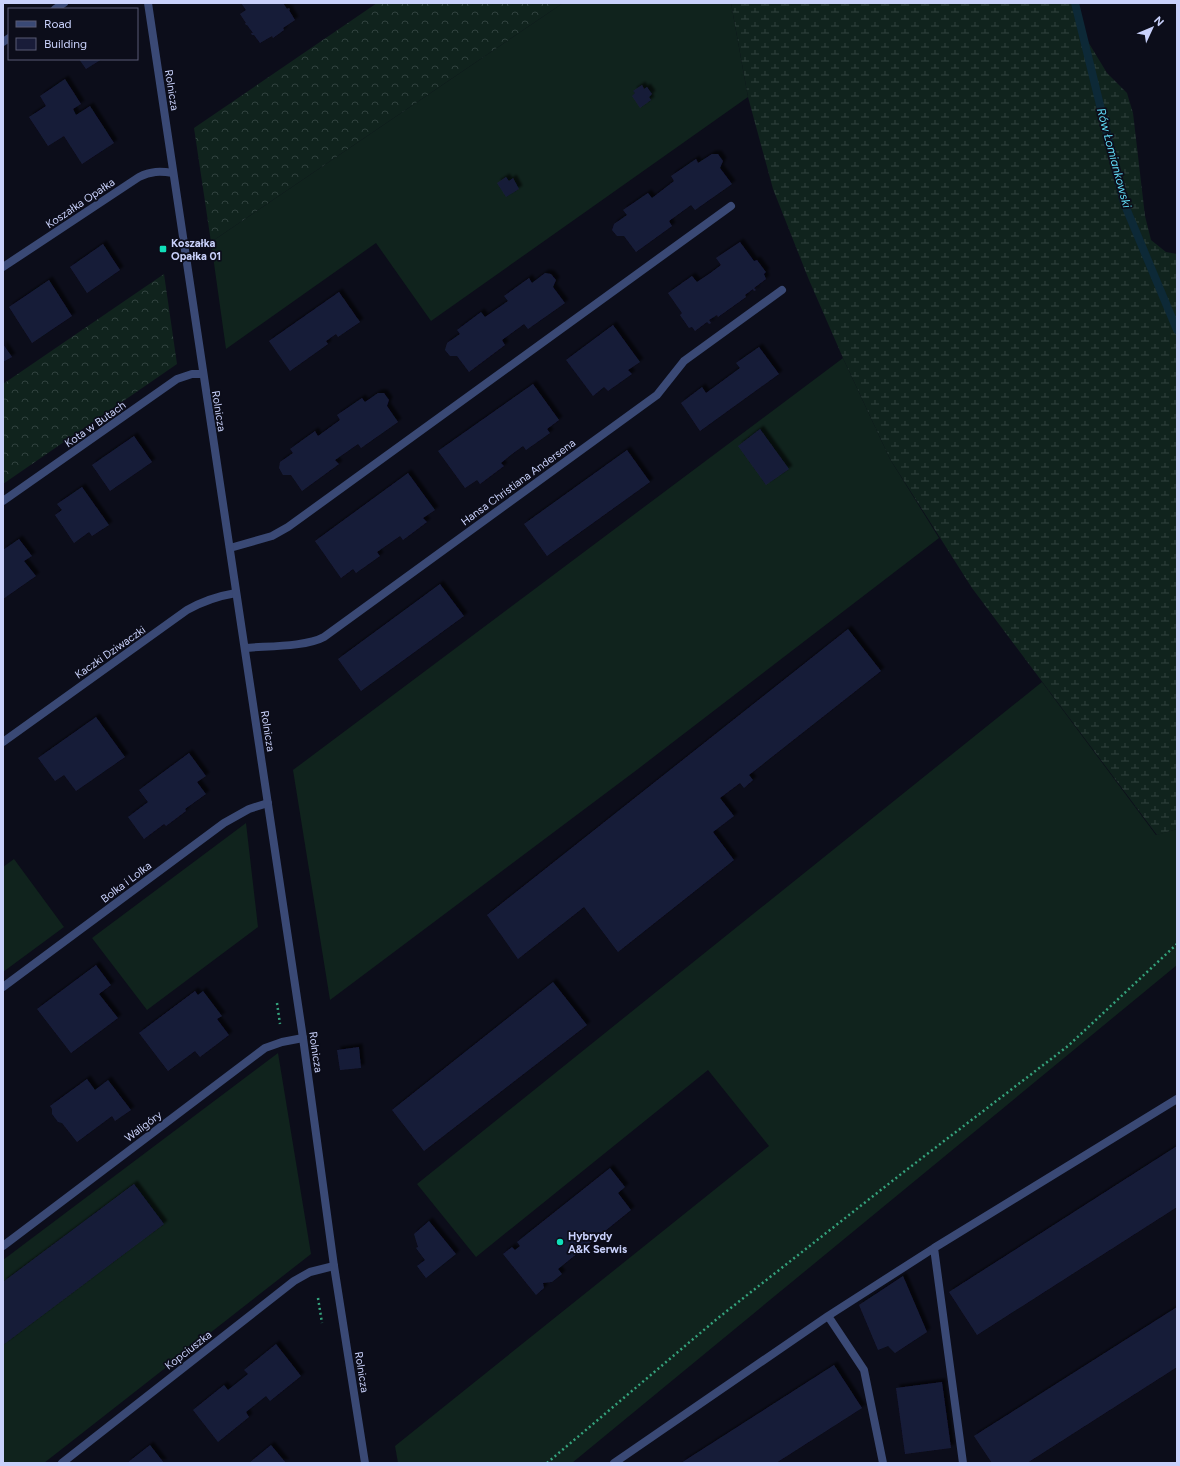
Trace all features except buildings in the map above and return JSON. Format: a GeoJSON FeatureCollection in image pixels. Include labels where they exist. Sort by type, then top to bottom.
{"type":"FeatureCollection","features":[{"type":"Feature","properties":{"kind":"street","name":"Rolnicza"},"geometry":{"type":"LineString","coordinates":[[148,3],[202,374],[230,548],[303,1038],[334,1266],[365,1463]]}},
{"type":"Feature","properties":{"kind":"street","name":"Koszałka Opałka"},"geometry":{"type":"LineString","coordinates":[[3,267],[139,176],[157,171],[173,173]]}},
{"type":"Feature","properties":{"kind":"street"},"geometry":{"type":"LineString","coordinates":[[230,548],[272,536],[288,526],[731,206]]}},
{"type":"Feature","properties":{"kind":"street","name":"Hansa Christiana Andersena"},"geometry":{"type":"LineString","coordinates":[[245,648],[303,643],[317,641],[324,637],[657,395],[684,360],[782,290]]}},
{"type":"Feature","properties":{"kind":"street","name":"Kota w Butach"},"geometry":{"type":"LineString","coordinates":[[3,501],[177,379],[192,374],[202,374]]}},
{"type":"Feature","properties":{"kind":"street","name":"Kaczki Dziwaczki"},"geometry":{"type":"LineString","coordinates":[[3,742],[187,610],[202,602],[219,596],[236,593]]}},
{"type":"Feature","properties":{"kind":"street","name":"Bolka i Lolka"},"geometry":{"type":"LineString","coordinates":[[3,987],[224,823],[249,809],[268,803]]}},
{"type":"Feature","properties":{"kind":"street","name":"Waligóry"},"geometry":{"type":"LineString","coordinates":[[3,1246],[265,1048],[282,1042],[303,1038]]}},
{"type":"Feature","properties":{"kind":"street"},"geometry":{"type":"LineString","coordinates":[[614,1463],[828,1316],[934,1248],[1177,1099]]}},
{"type":"Feature","properties":{"kind":"street"},"geometry":{"type":"LineString","coordinates":[[934,1248],[963,1463]]}},
{"type":"Feature","properties":{"kind":"street","name":"Kopciuszka"},"geometry":{"type":"LineString","coordinates":[[62,1463],[294,1282],[310,1272],[334,1266]]}},
{"type":"Feature","properties":{"kind":"street"},"geometry":{"type":"LineString","coordinates":[[828,1316],[864,1370],[883,1463]]}},
{"type":"Feature","properties":{"kind":"path"},"geometry":{"type":"LineString","coordinates":[[547,1463],[718,1318],[898,1176],[1068,1046],[1177,944]]}},
{"type":"Feature","properties":{"kind":"green space"},"geometry":{"type":"Polygon","coordinates":[[[377,3],[563,3],[211,242],[194,128],[377,3]]]}},
{"type":"Feature","properties":{"kind":"green space"},"geometry":{"type":"Polygon","coordinates":[[[563,3],[731,3],[748,97],[431,321],[376,243],[226,349],[211,242],[563,3]]]}},
{"type":"Feature","properties":{"kind":"green space"},"geometry":{"type":"Polygon","coordinates":[[[731,3],[1078,3],[1087,40],[1107,73],[1127,93],[1133,113],[1145,216],[1151,240],[1166,252],[1177,254],[1177,829],[1157,835],[972,588],[890,459],[809,280],[773,189],[748,97],[731,3]]]}},
{"type":"Feature","properties":{"kind":"green space"},"geometry":{"type":"Polygon","coordinates":[[[164,274],[177,364],[3,484],[3,384],[164,274]]]}},
{"type":"Feature","properties":{"kind":"green space"},"geometry":{"type":"Polygon","coordinates":[[[843,358],[890,459],[939,538],[638,769],[330,1000],[293,770],[843,358]]]}},
{"type":"Feature","properties":{"kind":"green space"},"geometry":{"type":"Polygon","coordinates":[[[1042,682],[1156,835],[1177,829],[1177,965],[572,1463],[398,1463],[395,1446],[769,1146],[708,1070],[476,1257],[417,1184],[1042,682]]]}},
{"type":"Feature","properties":{"kind":"green space"},"geometry":{"type":"Polygon","coordinates":[[[246,823],[258,927],[147,1010],[92,938],[246,823]]]}},
{"type":"Feature","properties":{"kind":"green space"},"geometry":{"type":"Polygon","coordinates":[[[14,859],[64,927],[3,972],[3,867],[14,859]]]}},
{"type":"Feature","properties":{"kind":"green space"},"geometry":{"type":"Polygon","coordinates":[[[278,1053],[311,1254],[44,1463],[3,1463],[3,1260],[278,1053]]]}},
{"type":"Feature","properties":{"kind":"waterway","name":"Rów Łomiankowski"},"geometry":{"type":"LineString","coordinates":[[1075,3],[1124,203],[1177,330]]}},
{"type":"Feature","properties":{"kind":"place","name":"Koszałka Opałka 01"},"geometry":{"type":"Point","coordinates":[163,249]}},
{"type":"Feature","properties":{"kind":"place","name":"Hybrydy A&K Serwis"},"geometry":{"type":"Point","coordinates":[560,1242]}}]}
